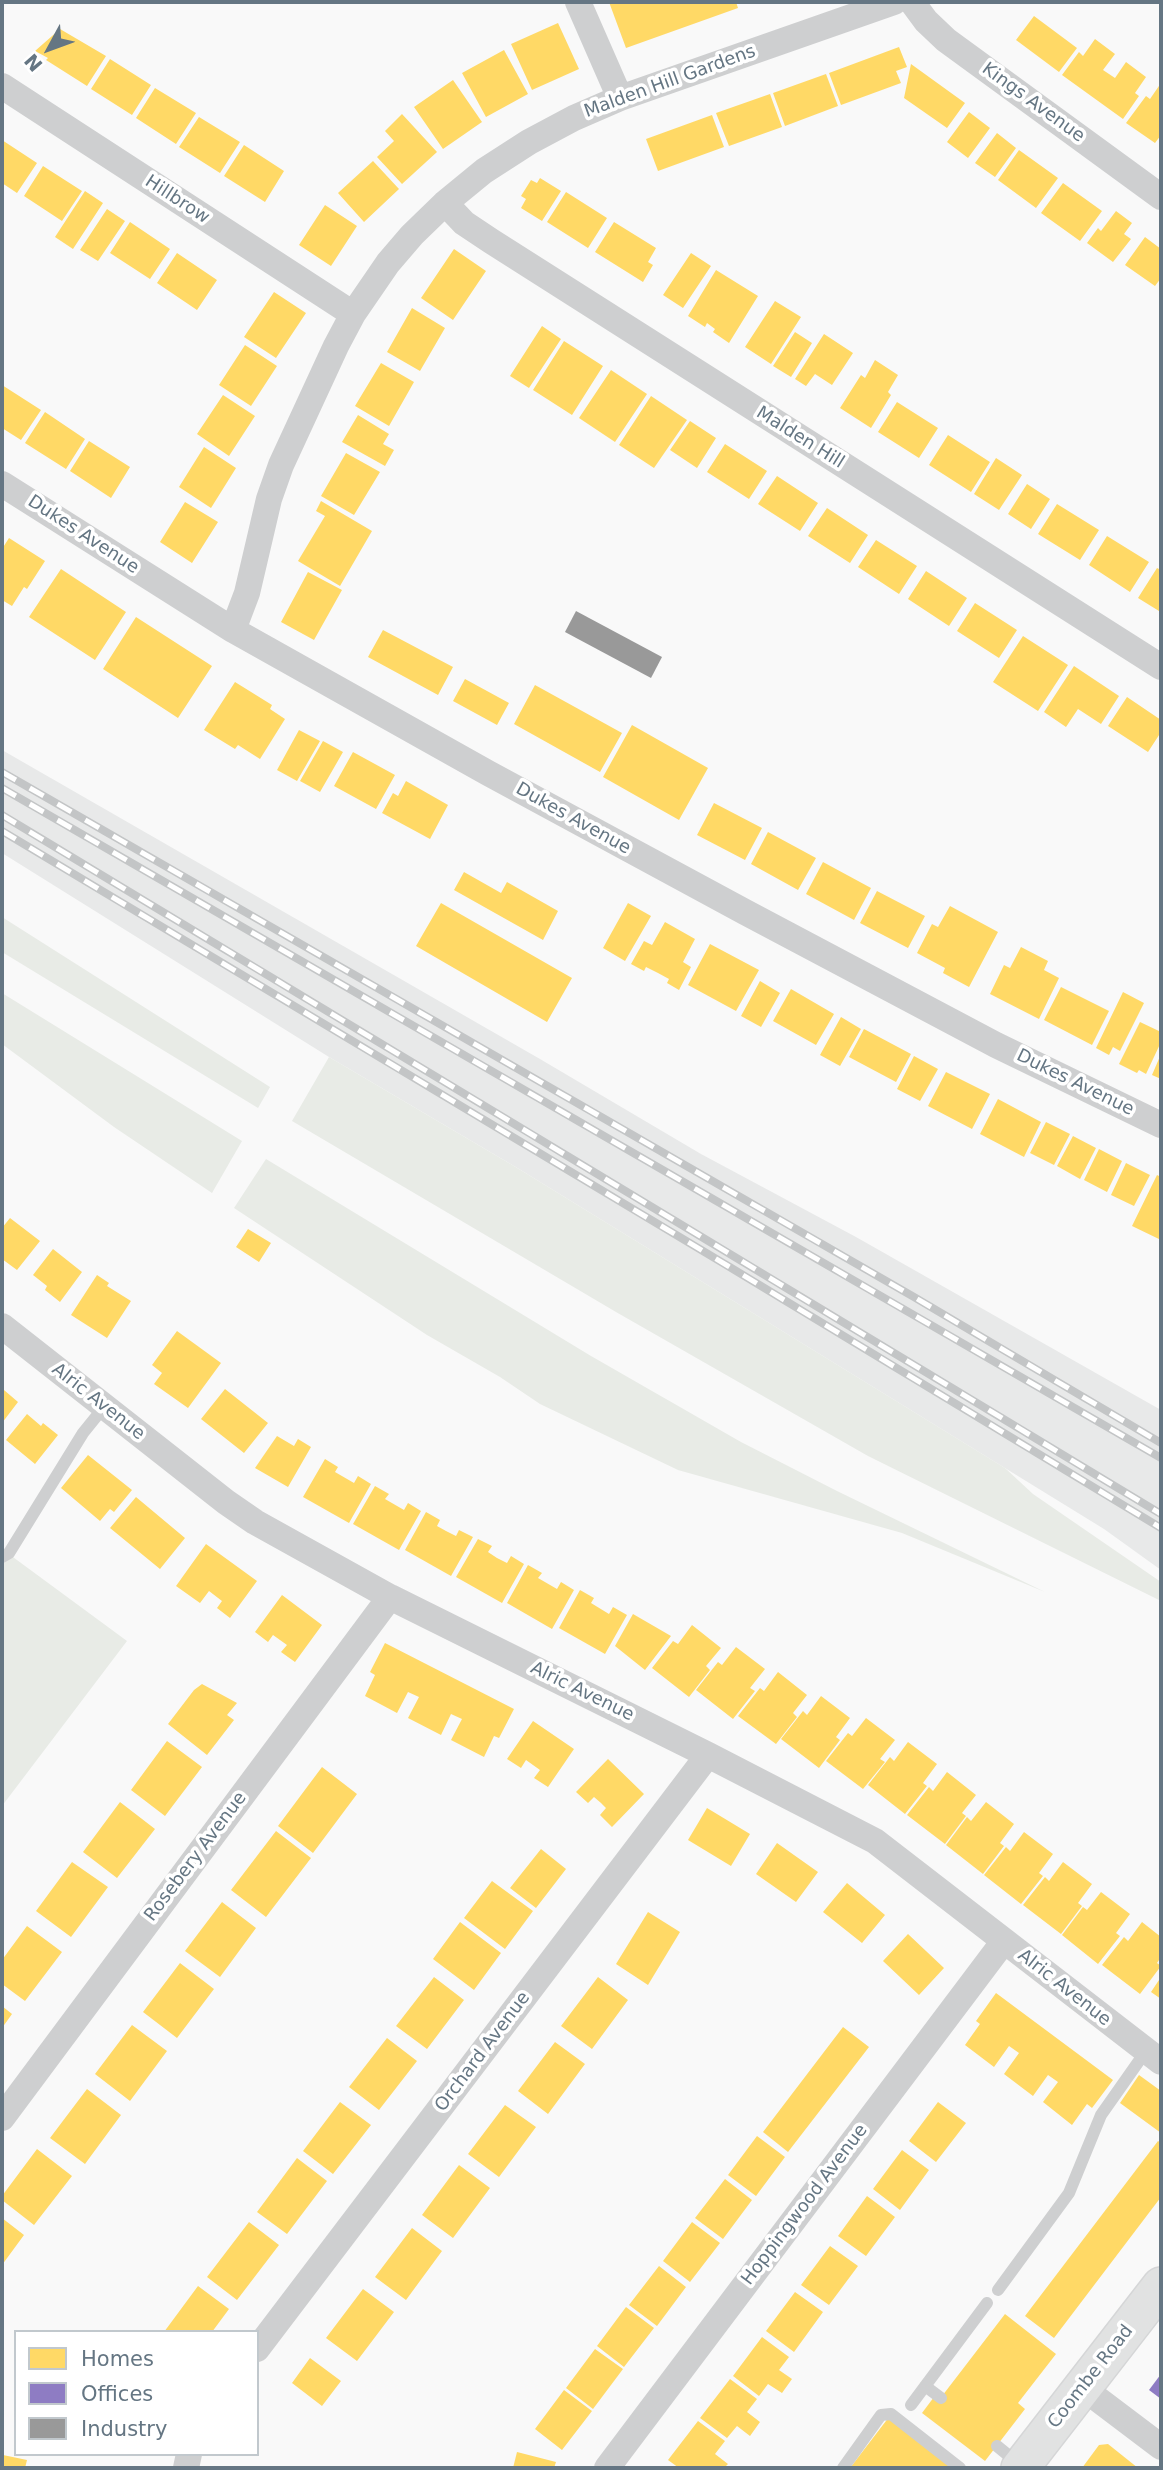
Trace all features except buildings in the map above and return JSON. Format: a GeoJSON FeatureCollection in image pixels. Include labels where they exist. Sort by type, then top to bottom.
{"type":"FeatureCollection","features":[{"type":"Feature","properties":{"kind":"main road","name":"Coombe Road"},"geometry":{"type":"LineString","coordinates":[[1013,2460],[1083,2388],[1161,2286]]}},
{"type":"Feature","properties":{"kind":"street"},"geometry":{"type":"LineString","coordinates":[[578,2],[620,98]]}},
{"type":"Feature","properties":{"kind":"street","name":"Malden Hill Gardens"},"geometry":{"type":"LineString","coordinates":[[233,630],[241,614],[261,528],[281,465],[316,388],[353,314],[388,263],[445,203],[484,172],[529,142],[574,118],[620,98],[894,2]]}},
{"type":"Feature","properties":{"kind":"street","name":"Kings Avenue"},"geometry":{"type":"LineString","coordinates":[[912,2],[926,21],[946,40],[1161,197]]}},
{"type":"Feature","properties":{"kind":"street","name":"Hillbrow"},"geometry":{"type":"LineString","coordinates":[[2,86],[353,314]]}},
{"type":"Feature","properties":{"kind":"street","name":"Malden Hill"},"geometry":{"type":"LineString","coordinates":[[445,203],[464,223],[491,241],[1161,667]]}},
{"type":"Feature","properties":{"kind":"street","name":"Dukes Avenue"},"geometry":{"type":"LineString","coordinates":[[2,484],[233,630],[734,907],[996,1045],[1161,1125]]}},
{"type":"Feature","properties":{"kind":"street","name":"Alric Avenue"},"geometry":{"type":"LineString","coordinates":[[2,1326],[255,1522],[390,1597],[875,1841],[1154,2057]]}},
{"type":"Feature","properties":{"kind":"street","name":"Rosebery Avenue"},"geometry":{"type":"LineString","coordinates":[[2,2118],[390,1597]]}},
{"type":"Feature","properties":{"kind":"street","name":"Orchard Avenue"},"geometry":{"type":"LineString","coordinates":[[259,2346],[708,1755]]}},
{"type":"Feature","properties":{"kind":"street","name":"Hoppingwood Avenue"},"geometry":{"type":"LineString","coordinates":[[607,2468],[1004,1941]]}},
{"type":"Feature","properties":{"kind":"street"},"geometry":{"type":"LineString","coordinates":[[1083,2388],[1161,2447]]}},
{"type":"Feature","properties":{"kind":"lane"},"geometry":{"type":"LineString","coordinates":[[2,1557],[9,1553],[83,1433],[104,1406]]}},
{"type":"Feature","properties":{"kind":"lane"},"geometry":{"type":"LineString","coordinates":[[998,2290],[1069,2193],[1101,2115],[1154,2057]]}},
{"type":"Feature","properties":{"kind":"lane"},"geometry":{"type":"LineString","coordinates":[[911,2405],[987,2303]]}},
{"type":"Feature","properties":{"kind":"lane"},"geometry":{"type":"LineString","coordinates":[[925,2386],[941,2398]]}},
{"type":"Feature","properties":{"kind":"lane"},"geometry":{"type":"LineString","coordinates":[[843,2468],[881,2415],[891,2414],[960,2468]]}},
{"type":"Feature","properties":{"kind":"shaded area"},"geometry":{"type":"Polygon","coordinates":[[[2,750],[701,1154],[856,1237],[1161,1410],[1161,1570],[1104,1529],[519,1169],[329,1057],[2,853],[2,750]]]}},
{"type":"Feature","properties":{"kind":"shaded area"},"geometry":{"type":"Polygon","coordinates":[[[2,917],[270,1087],[258,1108],[2,952],[2,917]]]}},
{"type":"Feature","properties":{"kind":"shaded area"},"geometry":{"type":"Polygon","coordinates":[[[2,993],[242,1141],[212,1193],[114,1127],[2,1044],[2,993]]]}},
{"type":"Feature","properties":{"kind":"shaded area"},"geometry":{"type":"Polygon","coordinates":[[[329,1057],[519,1169],[1005,1468],[1033,1494],[1161,1582],[1161,1601],[868,1456],[616,1312],[292,1121],[329,1057]]]}},
{"type":"Feature","properties":{"kind":"shaded area"},"geometry":{"type":"Polygon","coordinates":[[[266,1159],[591,1356],[741,1442],[1045,1592],[902,1533],[678,1470],[540,1404],[500,1377],[427,1335],[234,1208],[266,1159]]]}},
{"type":"Feature","properties":{"kind":"shaded area"},"geometry":{"type":"Polygon","coordinates":[[[2,1549],[127,1641],[2,1806],[2,1549]]]}},
{"type":"Feature","properties":{"kind":"railway"},"geometry":{"type":"LineString","coordinates":[[2,772],[914,1297],[1161,1443]]}},
{"type":"Feature","properties":{"kind":"railway"},"geometry":{"type":"LineString","coordinates":[[2,788],[1161,1458]]}},
{"type":"Feature","properties":{"kind":"railway"},"geometry":{"type":"LineString","coordinates":[[2,815],[1161,1514]]}},
{"type":"Feature","properties":{"kind":"railway"},"geometry":{"type":"LineString","coordinates":[[2,831],[1161,1528]]}}]}
